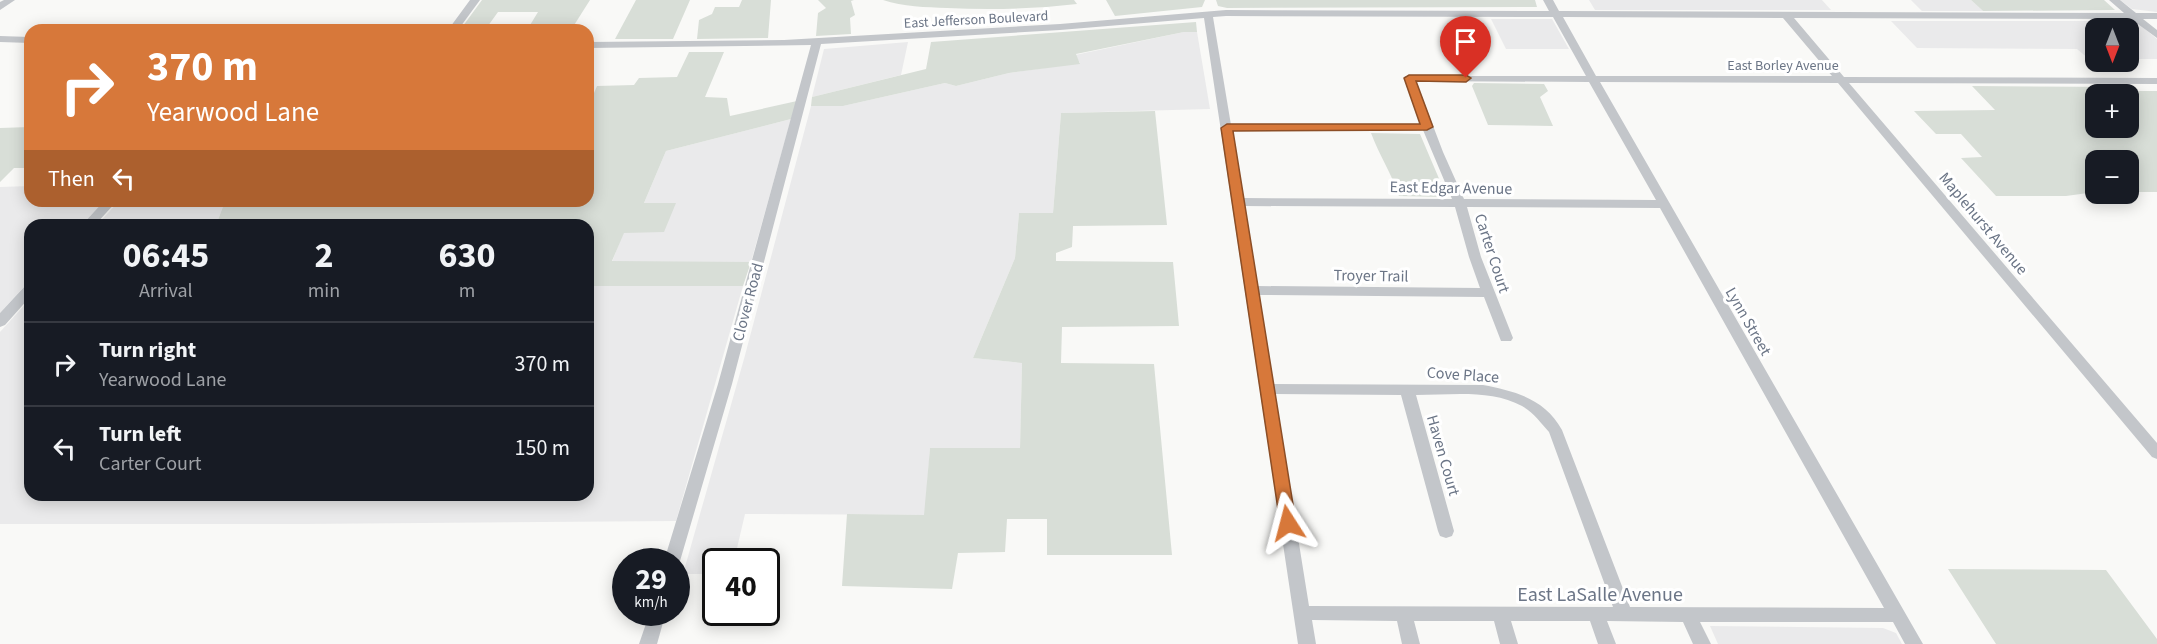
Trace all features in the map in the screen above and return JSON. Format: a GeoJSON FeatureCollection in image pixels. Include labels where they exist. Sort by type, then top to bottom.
{"type":"FeatureCollection","features":[{"type":"Feature","properties":{"kind":"street"},"geometry":{"type":"LineString","coordinates":[[0,7],[10,0]]}},
{"type":"Feature","properties":{"kind":"street"},"geometry":{"type":"LineString","coordinates":[[457,24],[475,0]]}},
{"type":"Feature","properties":{"kind":"street","name":"Lynn Street"},"geometry":{"type":"LineString","coordinates":[[1548,0],[1914,644]]}},
{"type":"Feature","properties":{"kind":"street"},"geometry":{"type":"LineString","coordinates":[[2114,0],[2157,34]]}},
{"type":"Feature","properties":{"kind":"street"},"geometry":{"type":"LineString","coordinates":[[1208,14],[1307,644]]}},
{"type":"Feature","properties":{"kind":"street","name":"East Jefferson Boulevard"},"geometry":{"type":"LineString","coordinates":[[594,45],[817,42],[1072,26],[1208,14],[2157,16]]}},
{"type":"Feature","properties":{"kind":"street","name":"Maplehurst Avenue"},"geometry":{"type":"LineString","coordinates":[[1786,15],[2157,453]]}},
{"type":"Feature","properties":{"kind":"street"},"geometry":{"type":"LineString","coordinates":[[0,39],[24,40]]}},
{"type":"Feature","properties":{"kind":"street","name":"Clover Road"},"geometry":{"type":"LineString","coordinates":[[676,548],[725,384],[807,88],[817,42]]}},
{"type":"Feature","properties":{"kind":"street","name":"East Borley Avenue"},"geometry":{"type":"LineString","coordinates":[[1409,78],[2157,81]]}},
{"type":"Feature","properties":{"kind":"street","name":"Carter Court"},"geometry":{"type":"LineString","coordinates":[[1409,78],[1460,204],[1488,293],[1506,338]]}},
{"type":"Feature","properties":{"kind":"street"},"geometry":{"type":"LineString","coordinates":[[1227,128],[1427,127]]}},
{"type":"Feature","properties":{"kind":"street","name":"East Edgar Avenue"},"geometry":{"type":"LineString","coordinates":[[1239,202],[1663,204]]}},
{"type":"Feature","properties":{"kind":"street"},"geometry":{"type":"LineString","coordinates":[[94,219],[105,207]]}},
{"type":"Feature","properties":{"kind":"street","name":"Troyer Trail"},"geometry":{"type":"LineString","coordinates":[[1252,290],[1488,293]]}},
{"type":"Feature","properties":{"kind":"street"},"geometry":{"type":"LineString","coordinates":[[0,322],[24,296]]}},
{"type":"Feature","properties":{"kind":"street","name":"Cove Place"},"geometry":{"type":"LineString","coordinates":[[1267,389],[1471,388],[1496,392],[1528,403],[1550,422],[1555,430],[1625,615]]}},
{"type":"Feature","properties":{"kind":"street","name":"Haven Court"},"geometry":{"type":"LineString","coordinates":[[1407,389],[1446,531]]}},
{"type":"Feature","properties":{"kind":"street","name":"East LaSalle Avenue"},"geometry":{"type":"LineString","coordinates":[[1302,613],[1898,615]]}},
{"type":"Feature","properties":{"kind":"street"},"geometry":{"type":"LineString","coordinates":[[1404,614],[1411,644]]}},
{"type":"Feature","properties":{"kind":"street"},"geometry":{"type":"LineString","coordinates":[[1500,614],[1509,644]]}},
{"type":"Feature","properties":{"kind":"street"},"geometry":{"type":"LineString","coordinates":[[1596,615],[1606,644]]}},
{"type":"Feature","properties":{"kind":"street"},"geometry":{"type":"LineString","coordinates":[[1689,615],[1702,644]]}},
{"type":"Feature","properties":{"kind":"street"},"geometry":{"type":"LineString","coordinates":[[648,644],[654,626]]}},
{"type":"Feature","properties":{"kind":"shaded area"},"geometry":{"type":"Polygon","coordinates":[[[482,0],[590,0],[575,24],[531,24],[538,12],[498,12],[489,24],[464,24],[482,0]]]}},
{"type":"Feature","properties":{"kind":"shaded area"},"geometry":{"type":"Polygon","coordinates":[[[636,0],[690,0],[673,39],[615,39],[636,0]]]}},
{"type":"Feature","properties":{"kind":"shaded area"},"geometry":{"type":"Polygon","coordinates":[[[742,0],[771,0],[768,38],[697,39],[699,20],[712,14],[715,7],[739,7],[742,0]]]}},
{"type":"Feature","properties":{"kind":"shaded area"},"geometry":{"type":"Polygon","coordinates":[[[818,0],[854,0],[851,1],[855,15],[850,18],[851,34],[816,36],[818,13],[826,8],[818,0]]]}},
{"type":"Feature","properties":{"kind":"shaded area"},"geometry":{"type":"Polygon","coordinates":[[[883,0],[1074,0],[1077,4],[1029,8],[963,9],[915,6],[883,0]]]}},
{"type":"Feature","properties":{"kind":"shaded area"},"geometry":{"type":"Polygon","coordinates":[[[1106,0],[1205,0],[1202,7],[1115,16],[1106,0]]]}},
{"type":"Feature","properties":{"kind":"shaded area"},"geometry":{"type":"Polygon","coordinates":[[[1216,0],[1535,0],[1537,7],[1227,8],[1218,6],[1216,0]]]}},
{"type":"Feature","properties":{"kind":"shaded area"},"geometry":{"type":"Polygon","coordinates":[[[1589,0],[1822,0],[1831,10],[1595,10],[1589,0]]]}},
{"type":"Feature","properties":{"kind":"shaded area"},"geometry":{"type":"Polygon","coordinates":[[[1911,0],[1971,0],[1983,11],[1922,11],[1911,0]]]}},
{"type":"Feature","properties":{"kind":"shaded area"},"geometry":{"type":"Polygon","coordinates":[[[1971,0],[2104,0],[2115,10],[1983,11],[1971,0]]]}},
{"type":"Feature","properties":{"kind":"shaded area"},"geometry":{"type":"Polygon","coordinates":[[[2120,0],[2157,0],[2157,12],[2132,9],[2120,0]]]}},
{"type":"Feature","properties":{"kind":"shaded area"},"geometry":{"type":"Polygon","coordinates":[[[1491,19],[1552,19],[1569,49],[1506,49],[1491,19]]]}},
{"type":"Feature","properties":{"kind":"shaded area"},"geometry":{"type":"Polygon","coordinates":[[[1891,21],[2085,21],[2085,56],[2077,49],[1917,48],[1891,21]]]}},
{"type":"Feature","properties":{"kind":"shaded area"},"geometry":{"type":"Polygon","coordinates":[[[1196,22],[1197,32],[1184,32],[1076,54],[1080,64],[1009,73],[956,86],[945,83],[843,106],[811,106],[812,97],[926,69],[931,42],[1196,22]]]}},
{"type":"Feature","properties":{"kind":"shaded area"},"geometry":{"type":"Polygon","coordinates":[[[2139,24],[2157,39],[2157,59],[2139,59],[2139,24]]]}},
{"type":"Feature","properties":{"kind":"shaded area"},"geometry":{"type":"Polygon","coordinates":[[[1184,32],[1197,32],[1210,109],[1061,113],[1053,213],[1019,213],[1015,258],[973,358],[1022,363],[1020,449],[930,448],[925,515],[745,514],[737,548],[702,548],[702,574],[690,574],[690,549],[744,359],[811,106],[843,106],[945,83],[956,86],[1009,73],[1080,63],[1075,55],[1184,32]]]}},
{"type":"Feature","properties":{"kind":"shaded area"},"geometry":{"type":"Polygon","coordinates":[[[908,42],[901,75],[812,97],[824,49],[908,42]]]}},
{"type":"Feature","properties":{"kind":"shaded area"},"geometry":{"type":"Polygon","coordinates":[[[689,52],[724,52],[705,97],[727,98],[730,116],[797,101],[791,119],[666,151],[644,203],[676,203],[664,232],[624,233],[612,261],[751,262],[743,286],[594,286],[594,219],[218,219],[223,207],[594,207],[594,93],[597,86],[634,85],[639,78],[677,77],[689,52]]]}},
{"type":"Feature","properties":{"kind":"shaded area"},"geometry":{"type":"Polygon","coordinates":[[[1474,83],[1544,84],[1548,91],[1540,97],[1553,126],[1488,125],[1472,86],[1474,83]]]}},
{"type":"Feature","properties":{"kind":"shaded area"},"geometry":{"type":"Polygon","coordinates":[[[1972,86],[2085,87],[2085,138],[2139,138],[2139,91],[2157,91],[2157,192],[2139,192],[2139,150],[2085,150],[2085,193],[2066,196],[1996,196],[1961,158],[1982,157],[1961,134],[1936,134],[1914,111],[1995,110],[1972,86]]]}},
{"type":"Feature","properties":{"kind":"shaded area"},"geometry":{"type":"Polygon","coordinates":[[[1155,111],[1167,225],[1073,226],[1072,247],[1056,253],[1056,261],[1173,262],[1179,326],[1062,327],[1061,363],[1154,364],[1172,555],[1047,555],[1047,519],[1007,519],[1005,552],[958,553],[952,589],[842,586],[847,514],[924,515],[930,448],[1020,448],[1022,363],[973,358],[1015,258],[1019,213],[1053,213],[1061,113],[1155,111]]]}},
{"type":"Feature","properties":{"kind":"shaded area"},"geometry":{"type":"Polygon","coordinates":[[[791,119],[751,262],[612,262],[623,233],[644,203],[666,151],[791,119]]]}},
{"type":"Feature","properties":{"kind":"shaded area"},"geometry":{"type":"Polygon","coordinates":[[[24,127],[24,168],[14,168],[0,182],[0,128],[24,127]]]}},
{"type":"Feature","properties":{"kind":"shaded area"},"geometry":{"type":"Polygon","coordinates":[[[1371,133],[1420,134],[1446,195],[1442,197],[1399,196],[1371,133]]]}},
{"type":"Feature","properties":{"kind":"shaded area"},"geometry":{"type":"Polygon","coordinates":[[[24,186],[24,207],[98,207],[88,219],[24,219],[24,287],[0,313],[0,187],[24,186]]]}},
{"type":"Feature","properties":{"kind":"shaded area"},"geometry":{"type":"Polygon","coordinates":[[[114,207],[223,207],[218,219],[102,219],[114,207]]]}},
{"type":"Feature","properties":{"kind":"shaded area"},"geometry":{"type":"Polygon","coordinates":[[[594,286],[743,286],[676,521],[0,524],[0,332],[24,306],[24,501],[594,501],[594,286]]]}},
{"type":"Feature","properties":{"kind":"shaded area"},"geometry":{"type":"Polygon","coordinates":[[[1948,569],[2106,570],[2157,639],[2157,644],[1996,644],[1948,569]]]}},
{"type":"Feature","properties":{"kind":"shaded area"},"geometry":{"type":"Polygon","coordinates":[[[1710,626],[1883,628],[1896,633],[1902,644],[1718,644],[1710,626]]]}},
{"type":"Feature","properties":{"kind":"route"},"geometry":{"type":"LineString","coordinates":[[1288,523],[1227,128],[1427,127],[1409,78],[1466,78]]}}]}
